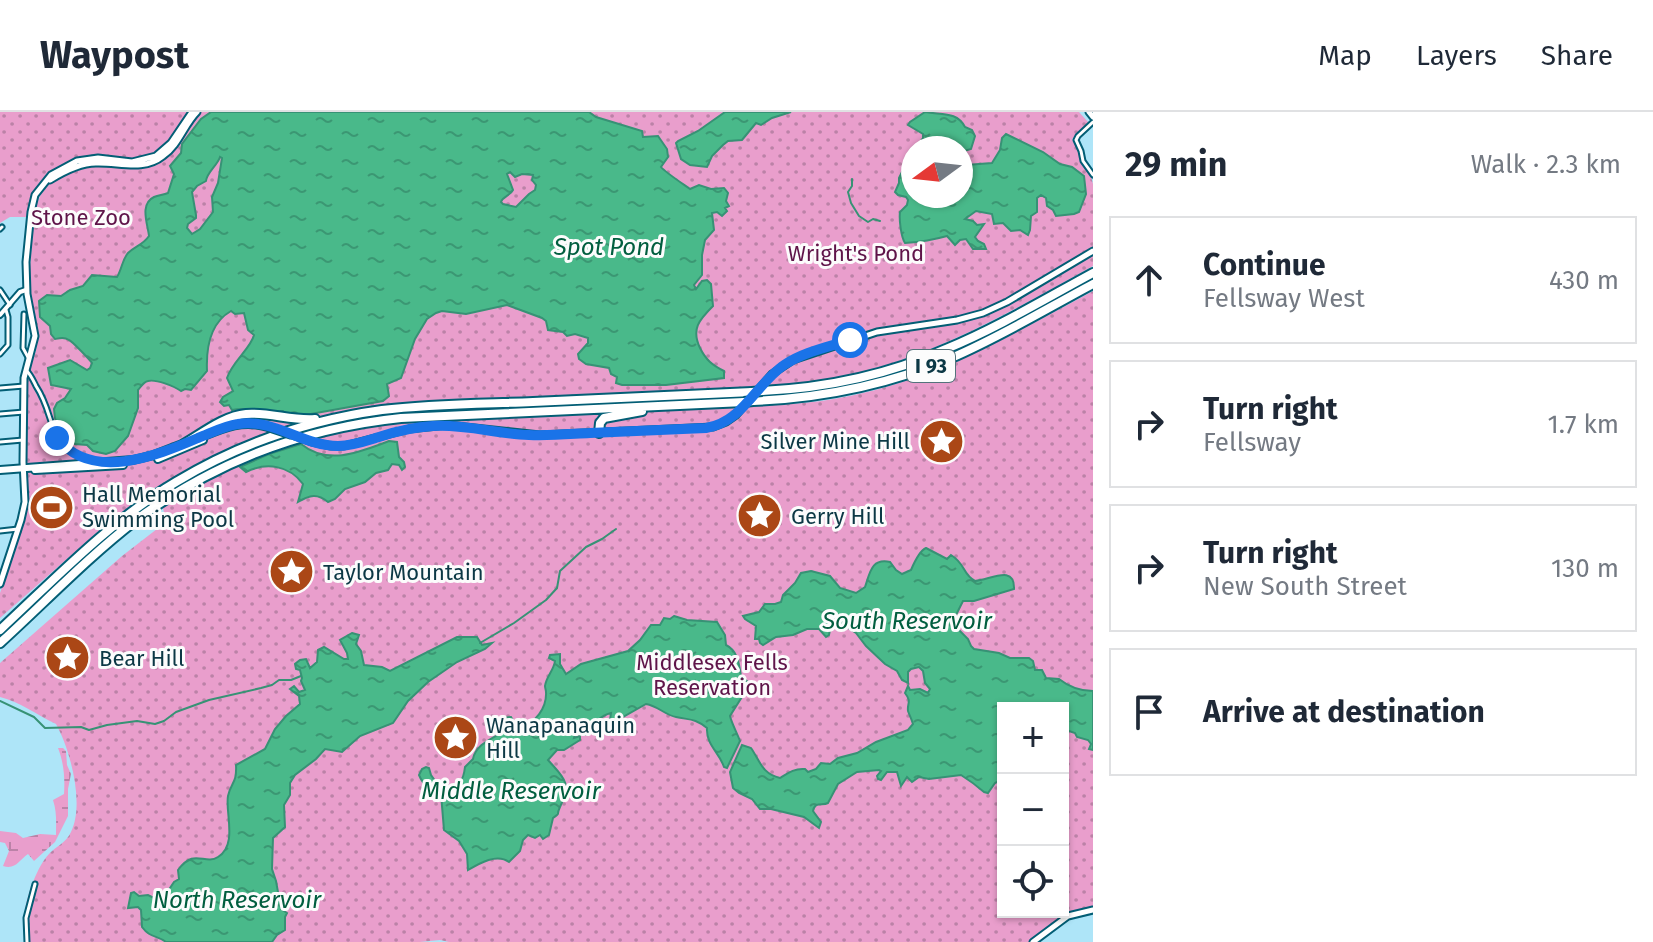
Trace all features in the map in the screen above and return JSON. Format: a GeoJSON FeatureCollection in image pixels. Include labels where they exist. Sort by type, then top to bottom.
{"type":"FeatureCollection","features":[{"type":"Feature","properties":{"kind":"highway","name":"I 93"},"geometry":{"type":"LineString","coordinates":[[0,643],[110,542],[152,509],[213,472],[279,444],[330,429],[392,419],[673,405],[836,383],[913,363],[970,338],[1093,273]]}},
{"type":"Feature","properties":{"kind":"highway","name":"I 93"},"geometry":{"type":"LineString","coordinates":[[0,630],[118,523],[177,481],[249,445],[292,430],[336,418],[415,407],[753,396],[802,398],[838,393],[908,375],[975,347],[1093,284]]}},
{"type":"Feature","properties":{"kind":"highway"},"geometry":{"type":"LineString","coordinates":[[599,433],[601,421],[605,418],[673,405]]}},
{"type":"Feature","properties":{"kind":"highway"},"geometry":{"type":"LineString","coordinates":[[184,444],[239,415],[252,413],[296,420],[336,418]]}},
{"type":"Feature","properties":{"kind":"main road"},"geometry":{"type":"LineString","coordinates":[[0,584],[25,502],[24,386],[35,343],[26,290],[27,257],[36,193],[48,177],[75,162],[98,158],[135,162],[158,155],[195,112]]}},
{"type":"Feature","properties":{"kind":"main road"},"geometry":{"type":"LineString","coordinates":[[0,470],[146,458],[240,423],[268,427],[328,446],[343,446],[409,429],[447,425],[528,435],[703,428],[721,424],[740,412],[772,374],[793,360],[877,332],[983,313],[1012,300],[1093,251]]}},
{"type":"Feature","properties":{"kind":"main road"},"geometry":{"type":"LineString","coordinates":[[23,469],[49,470],[147,462],[231,429],[252,424]]}},
{"type":"Feature","properties":{"kind":"main road"},"geometry":{"type":"LineString","coordinates":[[1033,942],[1068,916],[1093,911]]}},
{"type":"Feature","properties":{"kind":"street"},"geometry":{"type":"LineString","coordinates":[[1091,115],[1076,139],[1082,159],[1093,175]]}},
{"type":"Feature","properties":{"kind":"street"},"geometry":{"type":"LineString","coordinates":[[1086,165],[1093,164]]}},
{"type":"Feature","properties":{"kind":"street"},"geometry":{"type":"LineString","coordinates":[[0,290],[8,307],[8,345],[0,354]]}},
{"type":"Feature","properties":{"kind":"street"},"geometry":{"type":"LineString","coordinates":[[0,315],[20,292],[26,290]]}},
{"type":"Feature","properties":{"kind":"street"},"geometry":{"type":"LineString","coordinates":[[24,314],[23,347],[29,359]]}},
{"type":"Feature","properties":{"kind":"street"},"geometry":{"type":"LineString","coordinates":[[26,370],[43,396],[51,426],[60,442],[78,455],[97,462]]}},
{"type":"Feature","properties":{"kind":"street"},"geometry":{"type":"LineString","coordinates":[[0,388],[24,386]]}},
{"type":"Feature","properties":{"kind":"street"},"geometry":{"type":"LineString","coordinates":[[0,414],[24,412]]}},
{"type":"Feature","properties":{"kind":"street"},"geometry":{"type":"LineString","coordinates":[[0,442],[23,440]]}},
{"type":"Feature","properties":{"kind":"street"},"geometry":{"type":"LineString","coordinates":[[0,531],[18,529]]}},
{"type":"Feature","properties":{"kind":"street"},"geometry":{"type":"LineString","coordinates":[[27,942],[26,918],[35,884]]}},
{"type":"Feature","properties":{"kind":"green space","name":"Stone Zoo"},"geometry":{"type":"Polygon","coordinates":[[[0,112],[1079,112],[1089,123],[1072,139],[1079,151],[1080,162],[1090,173],[1093,184],[1093,266],[932,349],[828,379],[728,388],[424,401],[347,410],[300,422],[237,446],[156,487],[110,521],[0,618],[0,593],[27,507],[26,377],[38,336],[30,295],[30,267],[35,208],[50,183],[41,181],[27,217],[10,217],[0,223],[0,112]]]}},
{"type":"Feature","properties":{"kind":"green space","name":"Middlesex Fells Reservation"},"geometry":{"type":"Polygon","coordinates":[[[1093,291],[1093,908],[1069,916],[1069,702],[997,702],[997,918],[1064,918],[1029,942],[28,942],[26,904],[45,859],[71,832],[77,807],[76,792],[71,762],[56,724],[0,697],[0,663],[122,556],[166,522],[163,508],[188,492],[267,454],[352,430],[432,420],[778,405],[839,398],[906,381],[1001,340],[1093,291]]]}},
{"type":"Feature","properties":{"kind":"green space"},"geometry":{"type":"Polygon","coordinates":[[[58,748],[66,751],[71,774],[68,816],[55,842],[34,861],[28,854],[14,866],[3,866],[9,851],[5,843],[0,842],[0,831],[16,833],[23,838],[40,834],[56,835],[53,800],[64,794],[63,765],[58,748]]]}},
{"type":"Feature","properties":{"kind":"water","name":"Spot Pond"},"geometry":{"type":"Polygon","coordinates":[[[211,112],[589,112],[642,131],[643,137],[658,136],[667,149],[668,157],[661,167],[666,172],[690,189],[699,185],[711,189],[724,188],[728,193],[727,211],[722,216],[712,213],[714,230],[705,240],[702,275],[694,285],[696,289],[707,280],[711,284],[713,306],[700,320],[696,335],[705,356],[724,371],[724,378],[666,385],[616,383],[617,377],[611,374],[609,368],[586,364],[579,359],[578,354],[588,343],[588,338],[548,330],[542,318],[507,305],[466,314],[442,311],[427,319],[415,339],[401,378],[387,384],[389,396],[383,401],[305,415],[288,415],[283,411],[232,410],[229,405],[224,406],[220,402],[233,391],[227,378],[254,335],[248,330],[244,313],[231,311],[214,329],[207,354],[207,371],[191,390],[181,391],[160,382],[143,383],[138,390],[138,408],[128,436],[115,451],[106,454],[93,451],[87,445],[75,444],[59,430],[54,409],[71,389],[51,385],[48,368],[70,360],[87,370],[92,363],[69,340],[55,339],[50,326],[40,317],[39,301],[47,295],[61,296],[83,286],[92,275],[117,277],[128,253],[149,236],[147,204],[154,197],[168,193],[174,174],[170,166],[201,119],[211,112]],[[220,157],[206,181],[192,192],[196,218],[187,228],[192,234],[213,212],[212,197],[218,183],[220,157]],[[510,172],[507,174],[513,190],[501,202],[516,207],[535,190],[536,185],[533,175],[515,177],[510,172]]]}},
{"type":"Feature","properties":{"kind":"water"},"geometry":{"type":"Polygon","coordinates":[[[725,112],[791,112],[761,125],[756,123],[742,140],[728,141],[712,156],[707,167],[690,165],[681,159],[676,143],[725,112]]]}},
{"type":"Feature","properties":{"kind":"water","name":"Wright's Pond"},"geometry":{"type":"Polygon","coordinates":[[[925,112],[954,116],[975,136],[973,142],[973,136],[923,136],[908,125],[925,112]]]}},
{"type":"Feature","properties":{"kind":"water","name":"Wright's Pond"},"geometry":{"type":"Polygon","coordinates":[[[1006,134],[1084,176],[1086,194],[1079,212],[1056,216],[1041,195],[1037,198],[1037,212],[1031,216],[1028,235],[1020,230],[1011,231],[1003,223],[994,224],[992,214],[976,211],[965,219],[977,225],[984,224],[975,237],[986,249],[973,249],[966,239],[955,245],[947,236],[905,243],[900,212],[904,208],[973,208],[973,164],[992,163],[1006,134]]]}},
{"type":"Feature","properties":{"kind":"water","name":"Wright's Pond"},"geometry":{"type":"Polygon","coordinates":[[[901,174],[901,196],[895,192],[901,174]]]}},
{"type":"Feature","properties":{"kind":"water"},"geometry":{"type":"Polygon","coordinates":[[[389,441],[397,442],[399,457],[405,467],[402,470],[399,465],[392,464],[388,470],[345,489],[328,502],[313,496],[298,502],[303,484],[284,469],[269,466],[246,472],[240,467],[301,444],[311,451],[333,456],[356,453],[389,441]]]}},
{"type":"Feature","properties":{"kind":"water","name":"South Reservoir"},"geometry":{"type":"Polygon","coordinates":[[[926,548],[947,559],[951,555],[975,581],[1000,575],[1010,577],[1014,589],[974,601],[963,601],[953,624],[974,649],[1010,658],[1029,658],[1035,670],[1042,670],[1046,678],[1059,679],[1074,688],[1093,691],[1093,750],[1089,749],[1091,744],[1088,740],[1069,731],[1069,702],[997,702],[997,782],[988,793],[961,775],[929,779],[919,777],[912,782],[907,777],[901,786],[897,772],[887,772],[881,780],[877,776],[879,770],[857,772],[838,784],[828,803],[814,808],[821,822],[819,828],[804,817],[760,809],[752,799],[733,788],[730,772],[742,745],[751,748],[762,766],[774,776],[780,778],[798,769],[808,772],[821,763],[830,764],[908,730],[913,724],[905,693],[908,686],[910,690],[920,689],[928,693],[930,689],[919,667],[908,672],[908,683],[902,680],[897,671],[885,664],[848,628],[836,625],[826,637],[819,629],[807,629],[776,637],[763,645],[755,639],[756,626],[743,616],[759,612],[765,604],[781,602],[801,573],[811,571],[830,576],[840,588],[856,593],[865,587],[875,564],[890,562],[902,574],[911,570],[919,554],[926,548]]]}},
{"type":"Feature","properties":{"kind":"water","name":"Middle Reservoir"},"geometry":{"type":"Polygon","coordinates":[[[674,616],[717,622],[725,635],[726,645],[739,662],[741,676],[748,682],[730,716],[740,741],[727,768],[711,744],[707,728],[699,722],[672,716],[646,704],[614,722],[610,720],[611,713],[607,714],[586,734],[584,725],[576,731],[574,738],[580,736],[580,740],[564,750],[557,750],[548,760],[562,776],[566,786],[549,835],[543,839],[540,835],[535,838],[528,835],[520,851],[509,862],[499,858],[468,870],[467,854],[459,841],[444,830],[441,794],[423,782],[419,775],[422,769],[429,768],[443,792],[456,786],[478,749],[507,729],[503,718],[511,717],[520,727],[531,723],[539,714],[555,661],[549,658],[550,655],[560,654],[560,664],[566,674],[581,664],[628,651],[651,625],[660,625],[664,618],[674,616]]]}},
{"type":"Feature","properties":{"kind":"water","name":"North Reservoir"},"geometry":{"type":"Polygon","coordinates":[[[352,633],[359,635],[356,644],[364,665],[390,671],[457,637],[477,637],[482,645],[492,643],[428,682],[408,701],[393,723],[360,736],[342,752],[325,749],[295,775],[284,805],[285,827],[273,838],[272,869],[281,909],[287,913],[285,930],[272,942],[166,942],[148,933],[142,927],[141,910],[138,907],[128,908],[131,893],[156,899],[179,879],[178,870],[184,863],[194,858],[213,859],[224,852],[229,837],[228,796],[235,779],[236,765],[265,749],[275,729],[300,704],[299,696],[290,689],[294,686],[299,692],[305,690],[300,670],[296,669],[295,664],[306,659],[310,668],[317,662],[318,650],[324,647],[348,659],[340,640],[352,633]]]}},
{"type":"Feature","properties":{"kind":"waterway"},"geometry":{"type":"LineString","coordinates":[[852,179],[848,192],[859,216],[868,222],[873,219],[880,221]]}},
{"type":"Feature","properties":{"kind":"waterway"},"geometry":{"type":"LineString","coordinates":[[480,643],[546,600],[557,588],[560,571],[586,547],[616,529]]}},
{"type":"Feature","properties":{"kind":"waterway"},"geometry":{"type":"LineString","coordinates":[[0,701],[34,717],[45,728],[81,727],[89,730],[137,721],[155,724],[176,712],[209,700],[301,676]]}},
{"type":"Feature","properties":{"kind":"place","name":"Silver Mine Hill"},"geometry":{"type":"Point","coordinates":[941,441]}},
{"type":"Feature","properties":{"kind":"place","name":"Hall Memorial Swimming Pool"},"geometry":{"type":"Point","coordinates":[51,507]}},
{"type":"Feature","properties":{"kind":"place","name":"Gerry Hill"},"geometry":{"type":"Point","coordinates":[760,516]}},
{"type":"Feature","properties":{"kind":"place","name":"Taylor Mountain"},"geometry":{"type":"Point","coordinates":[292,572]}},
{"type":"Feature","properties":{"kind":"place","name":"Bear Hill"},"geometry":{"type":"Point","coordinates":[68,658]}},
{"type":"Feature","properties":{"kind":"place","name":"Wanapanaquin Hill"},"geometry":{"type":"Point","coordinates":[455,738]}},
{"type":"Feature","properties":{"kind":"route"},"geometry":{"type":"LineString","coordinates":[[57,438],[70,451],[97,462],[150,457],[227,426],[243,423],[260,424],[328,446],[352,445],[409,429],[447,425],[540,435],[706,428],[720,425],[740,412],[772,374],[783,366],[803,355],[850,340]]}}]}
